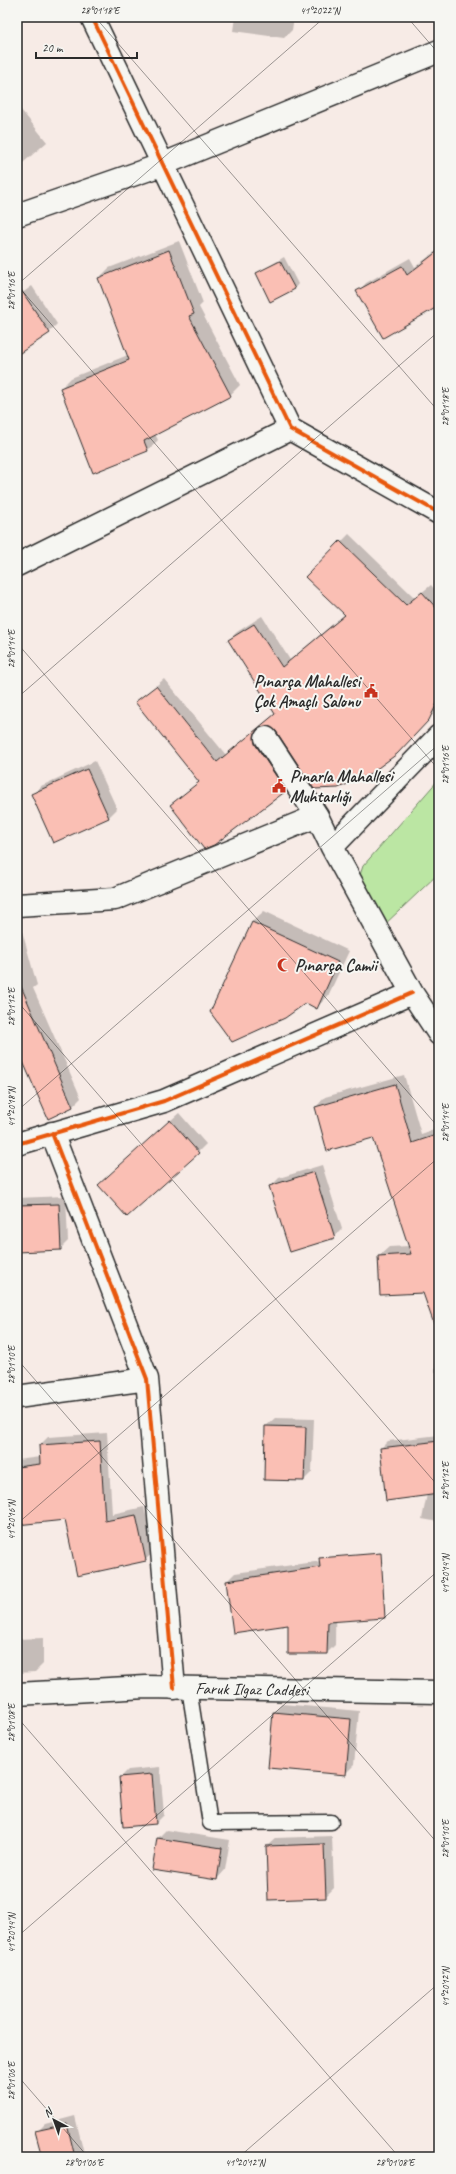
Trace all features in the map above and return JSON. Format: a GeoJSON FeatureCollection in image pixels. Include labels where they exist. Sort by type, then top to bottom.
{"type":"FeatureCollection","features":[{"type":"Feature","properties":{"kind":"street"},"geometry":{"type":"LineString","coordinates":[[92,17],[161,165],[290,429],[439,513]]}},
{"type":"Feature","properties":{"kind":"street"},"geometry":{"type":"LineString","coordinates":[[17,215],[161,165],[439,51]]}},
{"type":"Feature","properties":{"kind":"street"},"geometry":{"type":"LineString","coordinates":[[17,565],[290,429]]}},
{"type":"Feature","properties":{"kind":"street"},"geometry":{"type":"LineString","coordinates":[[332,847],[439,736]]}},
{"type":"Feature","properties":{"kind":"street"},"geometry":{"type":"LineString","coordinates":[[266,738],[317,816],[332,847],[412,993],[439,1034]]}},
{"type":"Feature","properties":{"kind":"street"},"geometry":{"type":"LineString","coordinates":[[17,905],[114,899],[317,816]]}},
{"type":"Feature","properties":{"kind":"street"},"geometry":{"type":"LineString","coordinates":[[17,1144],[164,1102],[412,993]]}},
{"type":"Feature","properties":{"kind":"street"},"geometry":{"type":"LineString","coordinates":[[52,1133],[147,1379],[182,1688]]}},
{"type":"Feature","properties":{"kind":"street"},"geometry":{"type":"LineString","coordinates":[[17,1397],[147,1379]]}},
{"type":"Feature","properties":{"kind":"street","name":"Faruk Ilgaz Caddesi"},"geometry":{"type":"LineString","coordinates":[[17,1694],[146,1687],[439,1692]]}},
{"type":"Feature","properties":{"kind":"lane"},"geometry":{"type":"LineString","coordinates":[[182,1688],[210,1823],[331,1822]]}},
{"type":"Feature","properties":{"kind":"green space"},"geometry":{"type":"Polygon","coordinates":[[[439,779],[439,873],[382,927],[357,884],[363,866],[439,779]]]}},
{"type":"Feature","properties":{"kind":"building"},"geometry":{"type":"Polygon","coordinates":[[[169,250],[194,314],[189,316],[231,396],[144,441],[148,451],[93,473],[60,388],[129,360],[98,278],[169,250]]]}},
{"type":"Feature","properties":{"kind":"building"},"geometry":{"type":"Polygon","coordinates":[[[439,250],[439,306],[383,338],[356,291],[402,266],[407,275],[439,250]]]}},
{"type":"Feature","properties":{"kind":"building"},"geometry":{"type":"Polygon","coordinates":[[[280,261],[295,289],[270,302],[256,273],[280,261]]]}},
{"type":"Feature","properties":{"kind":"building"},"geometry":{"type":"Polygon","coordinates":[[[17,284],[50,333],[17,355],[17,284]]]}},
{"type":"Feature","properties":{"kind":"building"},"geometry":{"type":"Polygon","coordinates":[[[340,541],[406,605],[422,592],[439,611],[439,699],[429,720],[397,754],[367,776],[338,788],[314,789],[276,731],[266,726],[260,727],[255,733],[255,744],[286,791],[214,845],[204,849],[170,805],[199,782],[135,702],[156,686],[217,762],[275,714],[228,640],[254,624],[282,667],[345,615],[305,577],[340,541]]]}},
{"type":"Feature","properties":{"kind":"building"},"geometry":{"type":"Polygon","coordinates":[[[87,769],[109,818],[53,843],[31,794],[87,769]]]}},
{"type":"Feature","properties":{"kind":"building"},"geometry":{"type":"Polygon","coordinates":[[[252,922],[338,962],[317,1009],[306,1003],[285,1018],[232,1042],[210,1012],[252,922]]]}},
{"type":"Feature","properties":{"kind":"building"},"geometry":{"type":"Polygon","coordinates":[[[17,977],[73,1107],[48,1119],[17,1048],[17,977]]]}},
{"type":"Feature","properties":{"kind":"building"},"geometry":{"type":"Polygon","coordinates":[[[395,1084],[412,1143],[439,1134],[439,1323],[434,1324],[423,1293],[380,1295],[378,1256],[411,1254],[373,1138],[327,1151],[315,1107],[395,1084]]]}},
{"type":"Feature","properties":{"kind":"building"},"geometry":{"type":"Polygon","coordinates":[[[170,1120],[199,1153],[127,1217],[98,1185],[170,1120]]]}},
{"type":"Feature","properties":{"kind":"building"},"geometry":{"type":"Polygon","coordinates":[[[314,1172],[335,1238],[290,1252],[269,1186],[314,1172]]]}},
{"type":"Feature","properties":{"kind":"building"},"geometry":{"type":"Polygon","coordinates":[[[59,1204],[61,1250],[17,1252],[17,1205],[59,1204]]]}},
{"type":"Feature","properties":{"kind":"building"},"geometry":{"type":"Polygon","coordinates":[[[265,1426],[306,1427],[304,1481],[264,1480],[265,1426]]]}},
{"type":"Feature","properties":{"kind":"building"},"geometry":{"type":"Polygon","coordinates":[[[100,1441],[105,1521],[136,1515],[146,1561],[77,1576],[65,1520],[17,1525],[17,1467],[40,1464],[39,1445],[100,1441]]]}},
{"type":"Feature","properties":{"kind":"building"},"geometry":{"type":"Polygon","coordinates":[[[439,1441],[439,1494],[386,1501],[380,1448],[439,1441]]]}},
{"type":"Feature","properties":{"kind":"building"},"geometry":{"type":"Polygon","coordinates":[[[381,1553],[385,1618],[328,1622],[327,1654],[288,1654],[288,1625],[233,1633],[226,1581],[320,1567],[319,1558],[381,1553]]]}},
{"type":"Feature","properties":{"kind":"building"},"geometry":{"type":"Polygon","coordinates":[[[273,1712],[351,1719],[346,1775],[268,1768],[273,1712]]]}},
{"type":"Feature","properties":{"kind":"building"},"geometry":{"type":"Polygon","coordinates":[[[152,1774],[156,1824],[123,1827],[119,1777],[152,1774]]]}},
{"type":"Feature","properties":{"kind":"building"},"geometry":{"type":"Polygon","coordinates":[[[157,1838],[222,1848],[217,1880],[152,1870],[157,1838]]]}},
{"type":"Feature","properties":{"kind":"building"},"geometry":{"type":"Polygon","coordinates":[[[324,1844],[326,1898],[268,1900],[266,1846],[324,1844]]]}},
{"type":"Feature","properties":{"kind":"building"},"geometry":{"type":"Polygon","coordinates":[[[67,2124],[75,2157],[42,2157],[35,2131],[67,2124]]]}},
{"type":"Feature","properties":{"kind":"cycle path"},"geometry":{"type":"LineString","coordinates":[[92,17],[290,429],[439,513]]}},
{"type":"Feature","properties":{"kind":"cycle path"},"geometry":{"type":"LineString","coordinates":[[17,1144],[164,1101],[412,993]]}},
{"type":"Feature","properties":{"kind":"cycle path"},"geometry":{"type":"LineString","coordinates":[[52,1133],[147,1379],[174,1688]]}},
{"type":"Feature","properties":{"kind":"place","name":"Pınarça Mahallesi Çok Amaçlı Salonu"},"geometry":{"type":"Point","coordinates":[371,691]}},
{"type":"Feature","properties":{"kind":"place","name":"Pınarla Mahallesi Muhtarlığı"},"geometry":{"type":"Point","coordinates":[279,786]}},
{"type":"Feature","properties":{"kind":"place","name":"Pınarça Camii"},"geometry":{"type":"Point","coordinates":[284,965]}}]}
